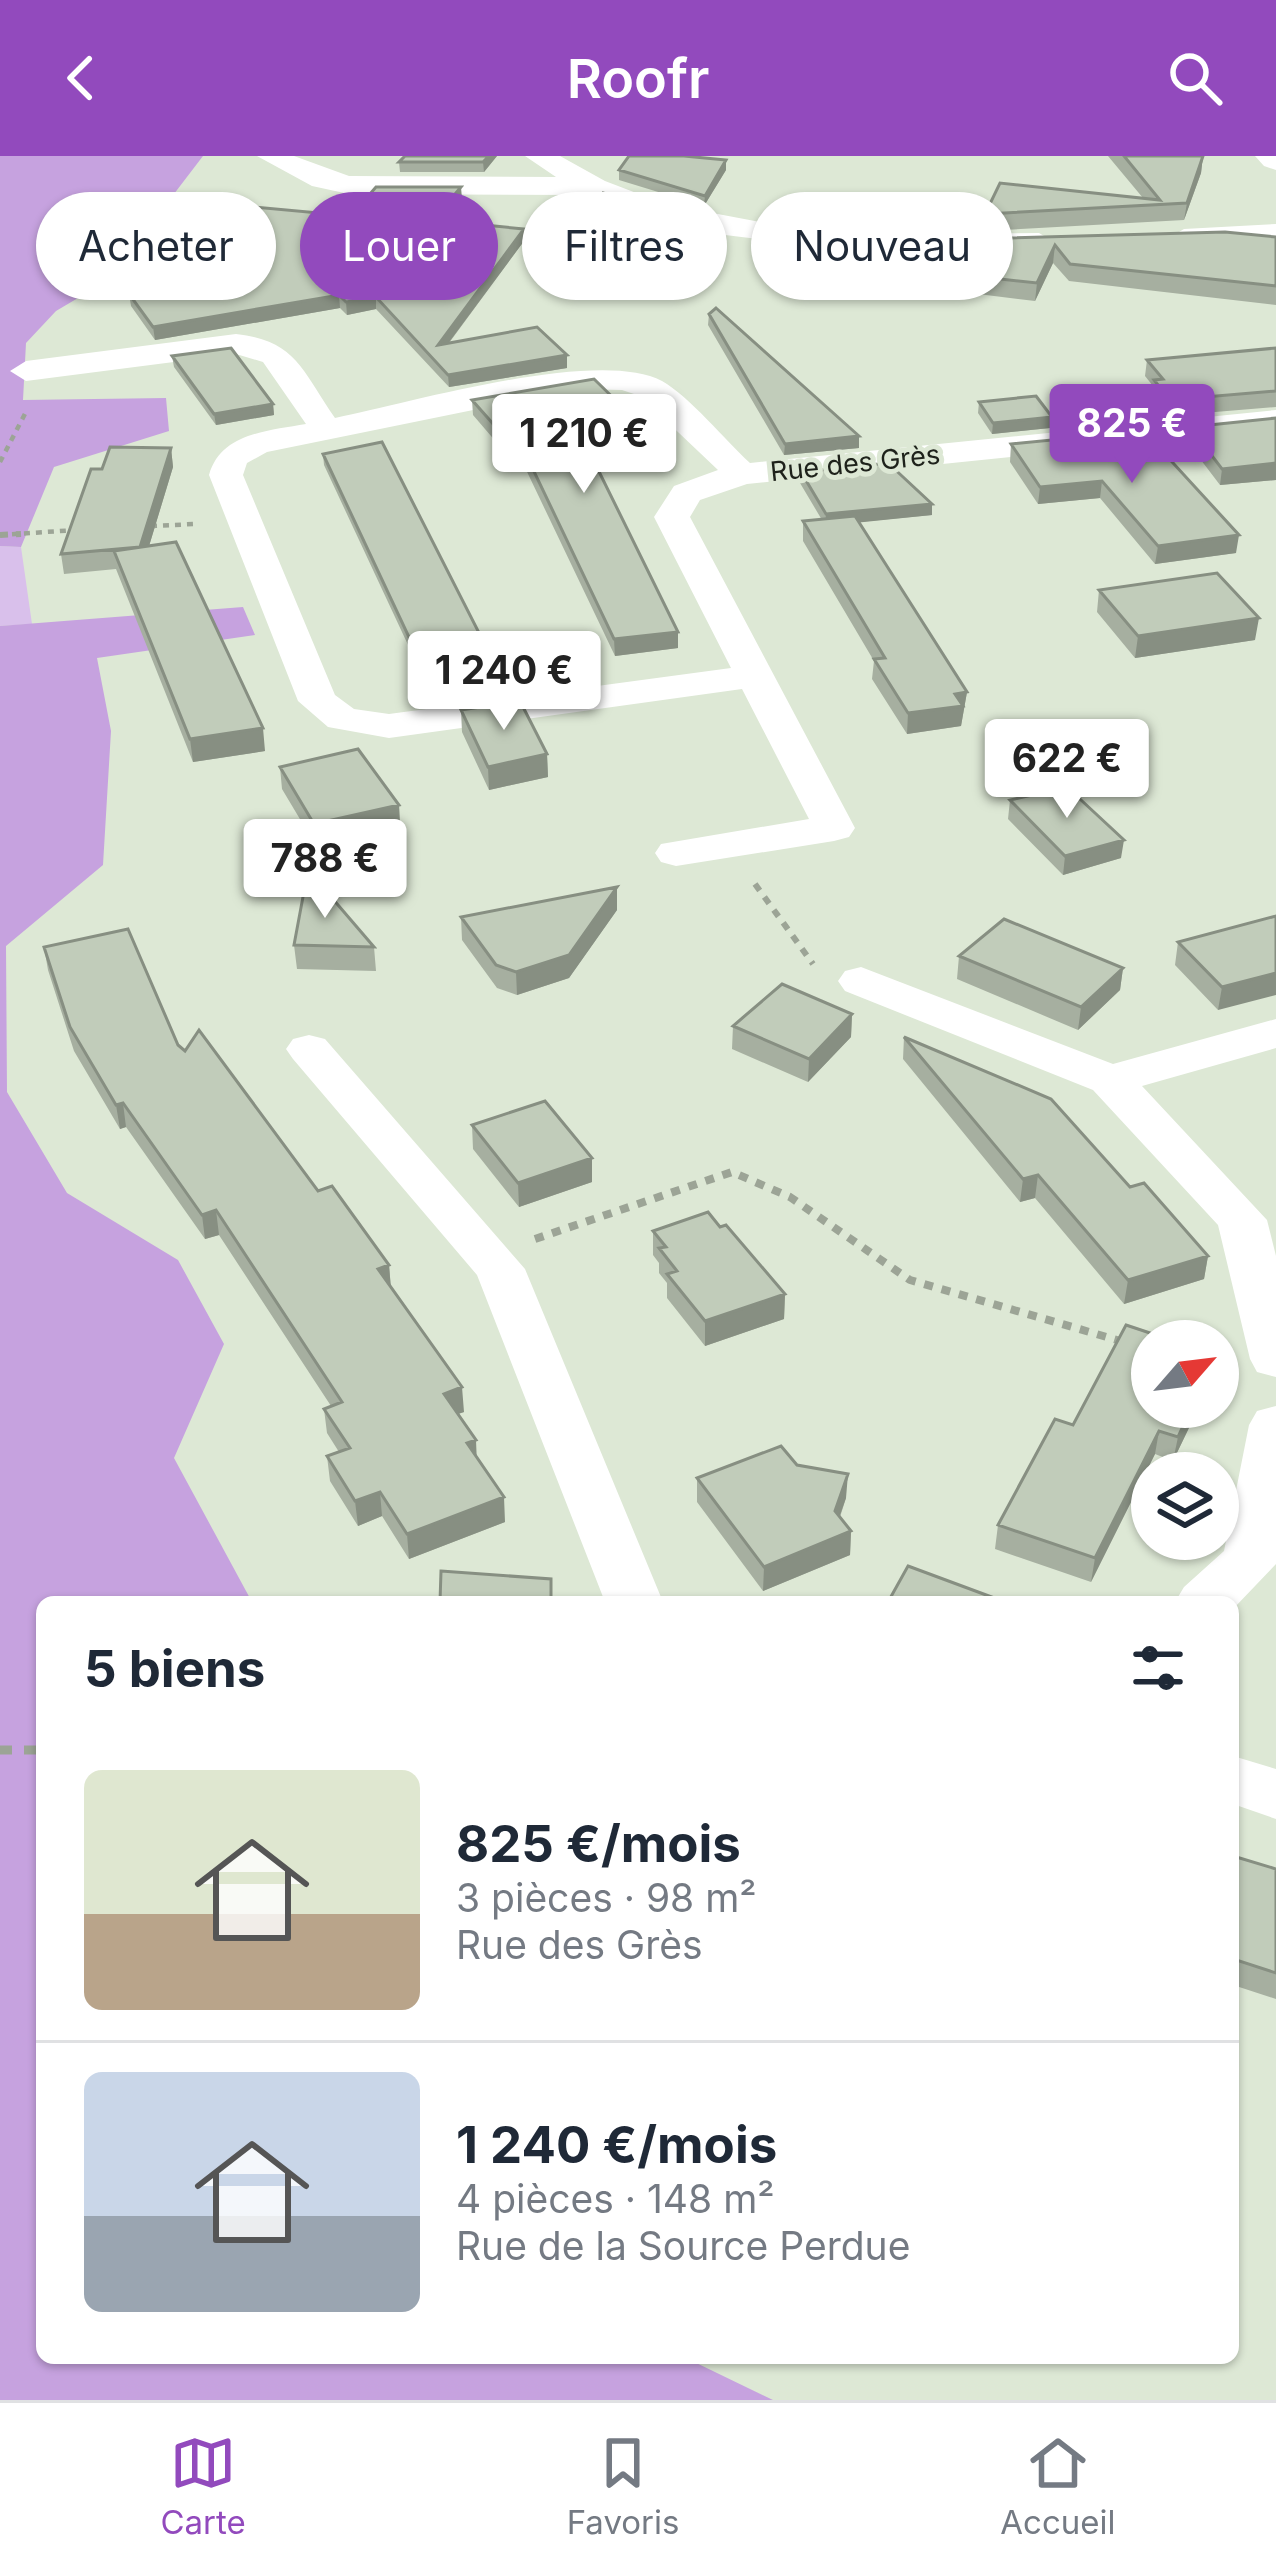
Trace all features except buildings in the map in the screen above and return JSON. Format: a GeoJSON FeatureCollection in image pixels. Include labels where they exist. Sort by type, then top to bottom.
{"type":"FeatureCollection","features":[{"type":"Feature","properties":{"kind":"street"},"geometry":{"type":"LineString","coordinates":[[271,156],[322,180],[349,185],[587,186]]}},
{"type":"Feature","properties":{"kind":"street"},"geometry":{"type":"LineString","coordinates":[[539,156],[587,186],[698,220],[751,230],[907,242],[1066,242]]}},
{"type":"Feature","properties":{"kind":"street"},"geometry":{"type":"LineString","coordinates":[[1158,239],[1276,233]]}},
{"type":"Feature","properties":{"kind":"street"},"geometry":{"type":"LineString","coordinates":[[26,371],[236,344],[262,347],[274,355],[328,430]]}},
{"type":"Feature","properties":{"kind":"street"},"geometry":{"type":"LineString","coordinates":[[742,474],[652,389],[626,380],[577,379],[256,444],[231,458],[226,475],[318,701],[342,719],[388,726],[755,676]]}},
{"type":"Feature","properties":{"kind":"street","name":"Rue des Grès"},"geometry":{"type":"LineString","coordinates":[[676,853],[834,828],[671,517],[686,493],[742,474],[1276,420]]}},
{"type":"Feature","properties":{"kind":"street"},"geometry":{"type":"LineString","coordinates":[[861,981],[1110,1080],[1242,1220],[1276,1359]]}},
{"type":"Feature","properties":{"kind":"street"},"geometry":{"type":"LineString","coordinates":[[1110,1080],[1276,1034]]}},
{"type":"Feature","properties":{"kind":"street"},"geometry":{"type":"LineString","coordinates":[[309,1049],[500,1270],[632,1596]]}},
{"type":"Feature","properties":{"kind":"street"},"geometry":{"type":"LineString","coordinates":[[1211,1596],[1250,1560],[1276,1425]]}},
{"type":"Feature","properties":{"kind":"street"},"geometry":{"type":"LineString","coordinates":[[1239,1782],[1276,1794]]}},
{"type":"Feature","properties":{"kind":"path"},"geometry":{"type":"LineString","coordinates":[[134,527],[245,521]]}},
{"type":"Feature","properties":{"kind":"path"},"geometry":{"type":"LineString","coordinates":[[0,535],[89,530]]}},
{"type":"Feature","properties":{"kind":"path"},"geometry":{"type":"LineString","coordinates":[[727,845],[831,989],[861,981]]}},
{"type":"Feature","properties":{"kind":"path"},"geometry":{"type":"LineString","coordinates":[[488,1255],[732,1172],[790,1198],[910,1280],[1130,1344]]}},
{"type":"Feature","properties":{"kind":"path"},"geometry":{"type":"LineString","coordinates":[[0,1750],[36,1750]]}},
{"type":"Feature","properties":{"kind":"shaded area"},"geometry":{"type":"Polygon","coordinates":[[[0,156],[203,156],[175,192],[36,192],[36,300],[75,300],[56,311],[26,343],[23,400],[166,398],[169,431],[54,467],[21,547],[0,546],[0,156]]]}},
{"type":"Feature","properties":{"kind":"shaded area"},"geometry":{"type":"Polygon","coordinates":[[[0,546],[21,547],[32,624],[0,626],[0,546]]]}},
{"type":"Feature","properties":{"kind":"shaded area"},"geometry":{"type":"Polygon","coordinates":[[[243,607],[255,635],[97,658],[111,731],[103,865],[6,946],[7,1092],[67,1193],[178,1260],[224,1344],[174,1458],[249,1596],[36,1596],[36,2364],[698,2364],[773,2400],[0,2400],[0,626],[243,607]]]}}]}
